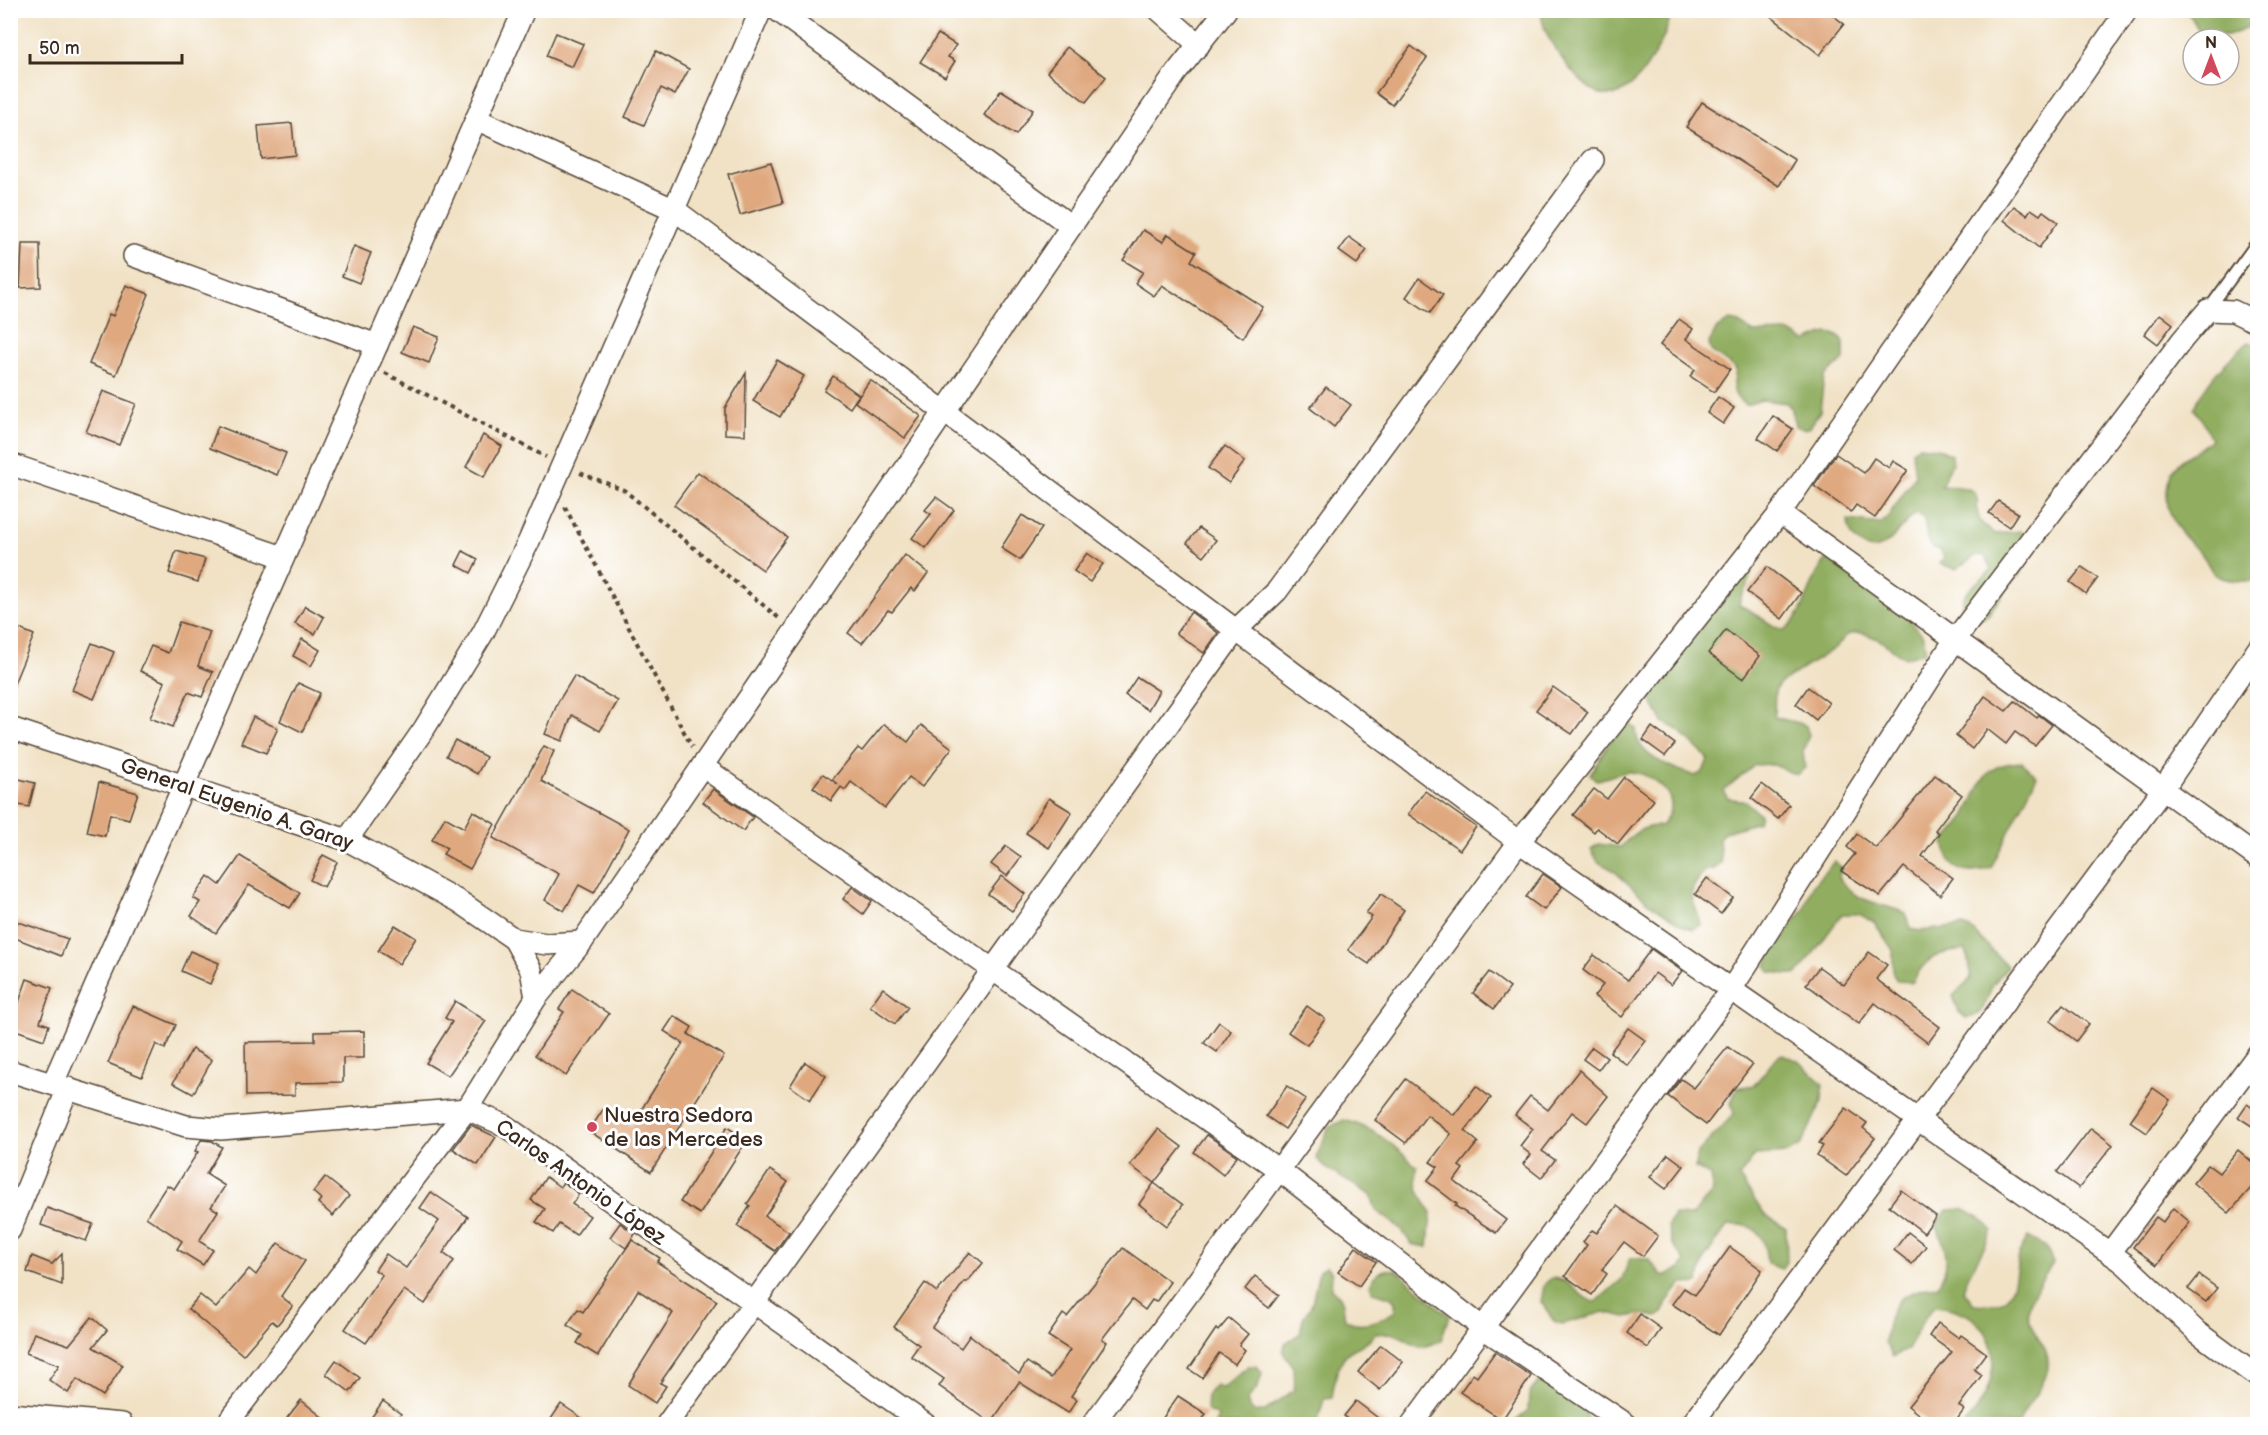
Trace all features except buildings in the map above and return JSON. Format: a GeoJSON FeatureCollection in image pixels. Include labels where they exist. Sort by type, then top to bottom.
{"type":"FeatureCollection","features":[{"type":"Feature","properties":{"kind":"street"},"geometry":{"type":"LineString","coordinates":[[10,1230],[60,1085],[184,786],[524,10]]}},
{"type":"Feature","properties":{"kind":"street"},"geometry":{"type":"LineString","coordinates":[[347,840],[424,729],[483,633],[558,476],[761,10]]}},
{"type":"Feature","properties":{"kind":"street"},"geometry":{"type":"LineString","coordinates":[[777,10],[1071,226]]}},
{"type":"Feature","properties":{"kind":"street"},"geometry":{"type":"LineString","coordinates":[[1159,10],[1198,45]]}},
{"type":"Feature","properties":{"kind":"street"},"geometry":{"type":"LineString","coordinates":[[227,1425],[467,1109],[536,998],[582,942],[1176,73],[1226,10]]}},
{"type":"Feature","properties":{"kind":"street"},"geometry":{"type":"LineString","coordinates":[[1093,1425],[1519,842],[1780,513],[2127,10]]}},
{"type":"Feature","properties":{"kind":"street"},"geometry":{"type":"LineString","coordinates":[[476,119],[675,210],[1519,842],[1732,988],[1916,1120],[2124,1263],[2197,1332],[2251,1372],[2258,1374]]}},
{"type":"Feature","properties":{"kind":"street"},"geometry":{"type":"LineString","coordinates":[[667,1425],[1236,630],[1277,591],[1593,160]]}},
{"type":"Feature","properties":{"kind":"street"},"geometry":{"type":"LineString","coordinates":[[134,256],[372,355]]}},
{"type":"Feature","properties":{"kind":"street"},"geometry":{"type":"LineString","coordinates":[[1412,1425],[1732,988],[1954,641],[2183,339],[2208,310],[2233,311],[2258,323]]}},
{"type":"Feature","properties":{"kind":"street"},"geometry":{"type":"LineString","coordinates":[[10,464],[283,557]]}},
{"type":"Feature","properties":{"kind":"street"},"geometry":{"type":"LineString","coordinates":[[1780,513],[1954,641],[2258,858]]}},
{"type":"Feature","properties":{"kind":"street"},"geometry":{"type":"LineString","coordinates":[[1692,1425],[2163,789],[2258,649]]}},
{"type":"Feature","properties":{"kind":"street","name":"General Eugenio A. Garay"},"geometry":{"type":"LineString","coordinates":[[10,728],[347,840],[460,902],[514,939],[547,944],[582,942]]}},
{"type":"Feature","properties":{"kind":"street"},"geometry":{"type":"LineString","coordinates":[[702,766],[1279,1170],[1483,1328],[1626,1425]]}},
{"type":"Feature","properties":{"kind":"street","name":"General Eugenio A. Garay"},"geometry":{"type":"LineString","coordinates":[[514,939],[531,970],[536,998]]}},
{"type":"Feature","properties":{"kind":"street"},"geometry":{"type":"LineString","coordinates":[[2110,1253],[2258,1054]]}},
{"type":"Feature","properties":{"kind":"street","name":"Carlos Antonio López"},"geometry":{"type":"LineString","coordinates":[[10,1071],[186,1126],[220,1129],[467,1109],[504,1125],[925,1425]]}},
{"type":"Feature","properties":{"kind":"street"},"geometry":{"type":"LineString","coordinates":[[10,1414],[122,1425]]}},
{"type":"Feature","properties":{"kind":"lane"},"geometry":{"type":"LineString","coordinates":[[2208,310],[2258,241]]}},
{"type":"Feature","properties":{"kind":"path"},"geometry":{"type":"LineString","coordinates":[[372,355],[558,476],[624,490],[795,631]]}},
{"type":"Feature","properties":{"kind":"path"},"geometry":{"type":"LineString","coordinates":[[558,476],[702,766]]}},
{"type":"Feature","properties":{"kind":"green space"},"geometry":{"type":"Polygon","coordinates":[[[1541,10],[1672,11],[1660,45],[1648,65],[1627,88],[1617,94],[1607,95],[1597,93],[1587,87],[1566,64],[1546,32],[1541,10]]]}},
{"type":"Feature","properties":{"kind":"green space"},"geometry":{"type":"Polygon","coordinates":[[[2184,11],[2257,11],[2257,24],[2241,31],[2241,27],[2197,27],[2184,11]]]}},
{"type":"Feature","properties":{"kind":"green space"},"geometry":{"type":"Polygon","coordinates":[[[1730,321],[1739,323],[1754,333],[1790,332],[1806,342],[1831,333],[1840,337],[1844,342],[1844,360],[1824,377],[1820,411],[1810,427],[1803,429],[1795,426],[1792,410],[1787,403],[1762,400],[1746,405],[1737,398],[1734,390],[1736,369],[1711,351],[1709,343],[1717,328],[1730,321]]]}},
{"type":"Feature","properties":{"kind":"green space"},"geometry":{"type":"Polygon","coordinates":[[[2248,342],[2258,345],[2257,581],[2231,580],[2214,573],[2203,556],[2178,528],[2168,508],[2167,497],[2168,484],[2175,467],[2211,439],[2194,409],[2199,399],[2217,372],[2248,342]]]}},
{"type":"Feature","properties":{"kind":"green space"},"geometry":{"type":"Polygon","coordinates":[[[1919,446],[1937,448],[1952,455],[1952,463],[1941,486],[1971,490],[1977,498],[1982,524],[1995,534],[2021,531],[2029,536],[2025,543],[2024,568],[1988,615],[1982,619],[1965,617],[1962,601],[1969,590],[1991,570],[1985,556],[1977,555],[1956,569],[1940,564],[1944,557],[1940,550],[1933,548],[1928,542],[1924,519],[1917,513],[1893,538],[1877,548],[1869,548],[1860,544],[1850,530],[1848,520],[1881,524],[1887,518],[1915,476],[1912,451],[1919,446]]]}},
{"type":"Feature","properties":{"kind":"green space"},"geometry":{"type":"Polygon","coordinates":[[[1827,559],[1862,584],[1873,598],[1890,604],[1905,615],[1923,635],[1926,651],[1905,658],[1878,639],[1863,633],[1855,633],[1847,635],[1835,648],[1779,684],[1775,691],[1774,716],[1806,726],[1809,735],[1803,751],[1805,768],[1796,775],[1772,764],[1755,765],[1724,790],[1727,798],[1745,801],[1760,814],[1758,822],[1725,832],[1719,838],[1721,864],[1714,869],[1706,870],[1698,879],[1692,892],[1701,925],[1693,929],[1685,927],[1649,903],[1613,870],[1598,862],[1591,849],[1598,844],[1621,847],[1638,831],[1661,826],[1671,808],[1667,793],[1657,782],[1637,773],[1621,773],[1596,780],[1590,774],[1621,724],[1630,723],[1636,729],[1637,739],[1648,754],[1695,776],[1703,772],[1708,759],[1678,730],[1663,722],[1647,693],[1741,571],[1750,574],[1739,605],[1784,630],[1798,615],[1816,576],[1827,559]]]}},
{"type":"Feature","properties":{"kind":"green space"},"geometry":{"type":"Polygon","coordinates":[[[2022,762],[2037,776],[1991,868],[1973,872],[1959,870],[1950,860],[1944,842],[1963,819],[1984,778],[1997,767],[2022,762]]]}},
{"type":"Feature","properties":{"kind":"green space"},"geometry":{"type":"Polygon","coordinates":[[[1835,861],[1841,868],[1839,877],[1851,892],[1868,901],[1905,913],[1911,929],[1920,931],[1963,926],[1971,929],[2007,966],[1992,986],[1981,1011],[1966,1018],[1959,1012],[1953,996],[1971,978],[1966,950],[1948,952],[1934,957],[1923,966],[1913,982],[1897,981],[1893,974],[1893,950],[1874,922],[1859,914],[1842,914],[1802,969],[1795,975],[1770,972],[1766,965],[1772,950],[1804,909],[1812,886],[1835,861]]]}},
{"type":"Feature","properties":{"kind":"green space"},"geometry":{"type":"Polygon","coordinates":[[[1782,1054],[1798,1061],[1823,1084],[1822,1101],[1801,1146],[1787,1153],[1755,1155],[1739,1177],[1764,1214],[1786,1228],[1787,1262],[1782,1269],[1767,1264],[1762,1239],[1758,1233],[1746,1226],[1728,1225],[1704,1259],[1698,1283],[1681,1284],[1666,1303],[1664,1312],[1657,1317],[1642,1314],[1626,1317],[1604,1312],[1563,1324],[1555,1322],[1541,1302],[1544,1285],[1551,1278],[1564,1281],[1584,1297],[1596,1302],[1622,1279],[1630,1258],[1648,1259],[1663,1276],[1680,1269],[1685,1262],[1672,1243],[1668,1225],[1674,1215],[1691,1216],[1713,1192],[1710,1176],[1695,1168],[1698,1152],[1734,1114],[1731,1103],[1737,1088],[1754,1085],[1782,1054]]]}},
{"type":"Feature","properties":{"kind":"green space"},"geometry":{"type":"Polygon","coordinates":[[[1344,1120],[1374,1132],[1417,1167],[1419,1191],[1431,1212],[1428,1247],[1411,1244],[1402,1230],[1376,1210],[1371,1195],[1329,1170],[1316,1158],[1329,1127],[1344,1120]]]}},
{"type":"Feature","properties":{"kind":"green space"},"geometry":{"type":"Polygon","coordinates":[[[1964,1209],[1979,1217],[1992,1230],[1963,1290],[1974,1304],[1991,1304],[2003,1300],[2010,1294],[2021,1249],[2028,1237],[2046,1247],[2053,1263],[2035,1291],[2029,1308],[2031,1324],[2046,1351],[2048,1367],[2043,1382],[2019,1424],[1965,1424],[1978,1407],[1988,1388],[1992,1369],[1992,1351],[1987,1334],[1975,1321],[1958,1311],[1934,1306],[1924,1319],[1908,1349],[1893,1357],[1885,1342],[1889,1318],[1898,1301],[1913,1291],[1937,1286],[1942,1277],[1946,1255],[1936,1224],[1947,1210],[1964,1209]]]}},
{"type":"Feature","properties":{"kind":"green space"},"geometry":{"type":"Polygon","coordinates":[[[1326,1266],[1332,1273],[1331,1290],[1341,1299],[1345,1319],[1364,1324],[1377,1321],[1395,1311],[1395,1302],[1390,1297],[1373,1292],[1370,1285],[1380,1272],[1396,1270],[1449,1316],[1441,1340],[1421,1346],[1395,1334],[1375,1334],[1343,1359],[1337,1371],[1332,1398],[1324,1399],[1317,1424],[1215,1424],[1218,1416],[1206,1410],[1207,1394],[1215,1385],[1223,1388],[1248,1366],[1257,1366],[1262,1373],[1258,1387],[1247,1400],[1249,1408],[1256,1413],[1265,1411],[1294,1390],[1293,1370],[1290,1361],[1283,1353],[1285,1344],[1300,1334],[1303,1318],[1312,1304],[1319,1271],[1326,1266]]]}},
{"type":"Feature","properties":{"kind":"green space"},"geometry":{"type":"Polygon","coordinates":[[[1540,1380],[1571,1396],[1582,1408],[1589,1424],[1512,1424],[1528,1411],[1529,1394],[1540,1380]]]}},
{"type":"Feature","properties":{"kind":"place","name":"Nuestra Sedora de las Mercedes"},"geometry":{"type":"Point","coordinates":[592,1127]}}]}
